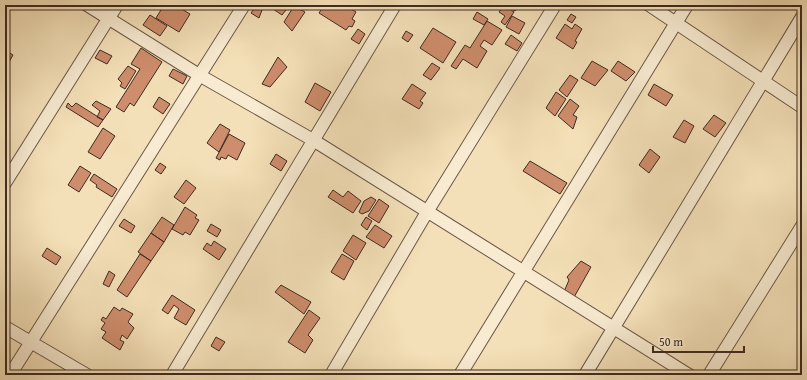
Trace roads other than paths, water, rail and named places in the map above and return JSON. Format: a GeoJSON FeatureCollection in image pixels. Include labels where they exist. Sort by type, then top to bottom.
{"type":"FeatureCollection","features":[{"type":"Feature","properties":{"kind":"street"},"geometry":{"type":"LineString","coordinates":[[87,5],[199,75],[313,140],[689,375]]}},
{"type":"Feature","properties":{"kind":"street"},"geometry":{"type":"LineString","coordinates":[[5,183],[117,5]]}},
{"type":"Feature","properties":{"kind":"street"},"geometry":{"type":"LineString","coordinates":[[10,375],[244,5]]}},
{"type":"Feature","properties":{"kind":"street"},"geometry":{"type":"LineString","coordinates":[[172,375],[395,5]]}},
{"type":"Feature","properties":{"kind":"street"},"geometry":{"type":"LineString","coordinates":[[330,375],[427,212],[555,5]]}},
{"type":"Feature","properties":{"kind":"street"},"geometry":{"type":"LineString","coordinates":[[649,5],[802,107]]}},
{"type":"Feature","properties":{"kind":"street"},"geometry":{"type":"LineString","coordinates":[[460,375],[522,271],[687,5]]}},
{"type":"Feature","properties":{"kind":"street"},"geometry":{"type":"LineString","coordinates":[[585,375],[802,17]]}},
{"type":"Feature","properties":{"kind":"street"},"geometry":{"type":"LineString","coordinates":[[709,375],[802,226]]}},
{"type":"Feature","properties":{"kind":"street"},"geometry":{"type":"LineString","coordinates":[[5,327],[87,375]]}}]}
